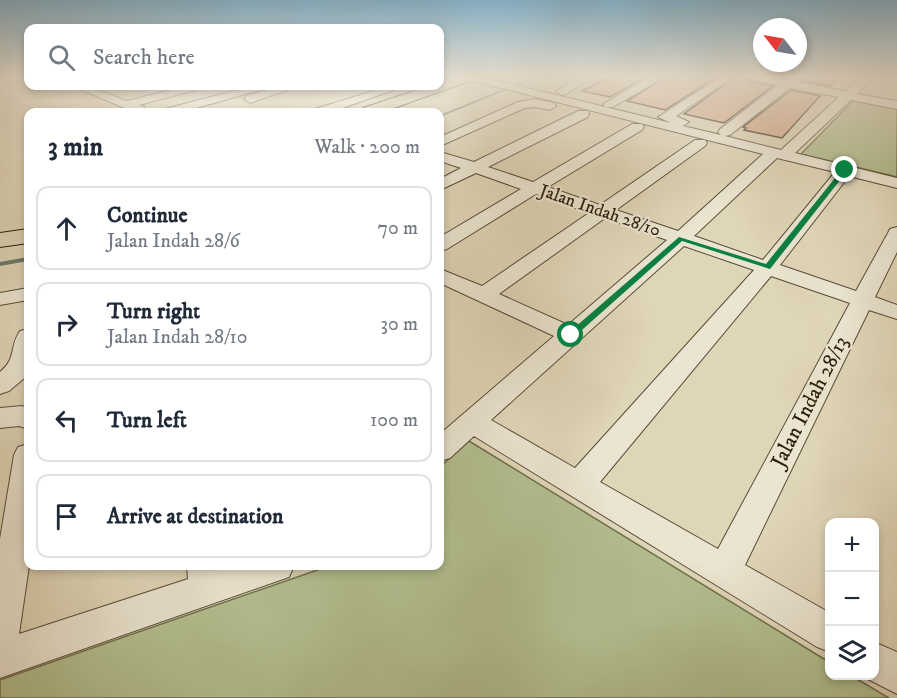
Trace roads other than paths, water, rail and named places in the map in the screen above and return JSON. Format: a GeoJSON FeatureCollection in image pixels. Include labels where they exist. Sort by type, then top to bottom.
{"type":"FeatureCollection","features":[{"type":"Feature","properties":{"kind":"main road"},"geometry":{"type":"LineString","coordinates":[[0,222],[24,219]]}},
{"type":"Feature","properties":{"kind":"main road"},"geometry":{"type":"LineString","coordinates":[[0,240],[24,237]]}},
{"type":"Feature","properties":{"kind":"street"},"geometry":{"type":"LineString","coordinates":[[444,140],[503,110]]}},
{"type":"Feature","properties":{"kind":"street"},"geometry":{"type":"LineString","coordinates":[[569,110],[700,143],[772,152]]}},
{"type":"Feature","properties":{"kind":"street"},"geometry":{"type":"LineString","coordinates":[[584,110],[897,183]]}},
{"type":"Feature","properties":{"kind":"street"},"geometry":{"type":"LineString","coordinates":[[633,110],[725,132],[772,152]]}},
{"type":"Feature","properties":{"kind":"street"},"geometry":{"type":"LineString","coordinates":[[664,117],[676,110]]}},
{"type":"Feature","properties":{"kind":"street"},"geometry":{"type":"LineString","coordinates":[[725,132],[754,110]]}},
{"type":"Feature","properties":{"kind":"street"},"geometry":{"type":"LineString","coordinates":[[444,446],[681,238],[772,152],[829,110]]}},
{"type":"Feature","properties":{"kind":"street"},"geometry":{"type":"LineString","coordinates":[[444,183],[583,114]]}},
{"type":"Feature","properties":{"kind":"street"},"geometry":{"type":"LineString","coordinates":[[444,243],[637,128]]}},
{"type":"Feature","properties":{"kind":"street"},"geometry":{"type":"LineString","coordinates":[[484,295],[700,143]]}},
{"type":"Feature","properties":{"kind":"street","name":"Jalan Indah 28/10"},"geometry":{"type":"LineString","coordinates":[[444,157],[897,312]]}},
{"type":"Feature","properties":{"kind":"street"},"geometry":{"type":"LineString","coordinates":[[579,485],[767,268],[845,170]]}},
{"type":"Feature","properties":{"kind":"street","name":"Jalan Indah 28/13"},"geometry":{"type":"LineString","coordinates":[[724,571],[897,233]]}},
{"type":"Feature","properties":{"kind":"street"},"geometry":{"type":"LineString","coordinates":[[444,276],[571,335]]}},
{"type":"Feature","properties":{"kind":"street"},"geometry":{"type":"LineString","coordinates":[[0,299],[24,295]]}},
{"type":"Feature","properties":{"kind":"street"},"geometry":{"type":"LineString","coordinates":[[0,385],[22,367],[24,357]]}},
{"type":"Feature","properties":{"kind":"street"},"geometry":{"type":"LineString","coordinates":[[472,422],[825,631]]}},
{"type":"Feature","properties":{"kind":"street"},"geometry":{"type":"LineString","coordinates":[[0,634],[11,516],[24,469]]}},
{"type":"Feature","properties":{"kind":"street"},"geometry":{"type":"LineString","coordinates":[[0,659],[206,577],[251,570]]}},
{"type":"Feature","properties":{"kind":"street"},"geometry":{"type":"LineString","coordinates":[[879,664],[897,674]]}},
{"type":"Feature","properties":{"kind":"waterway"},"geometry":{"type":"LineString","coordinates":[[444,114],[456,110]]}},
{"type":"Feature","properties":{"kind":"waterway"},"geometry":{"type":"LineString","coordinates":[[0,264],[24,260]]}}]}
